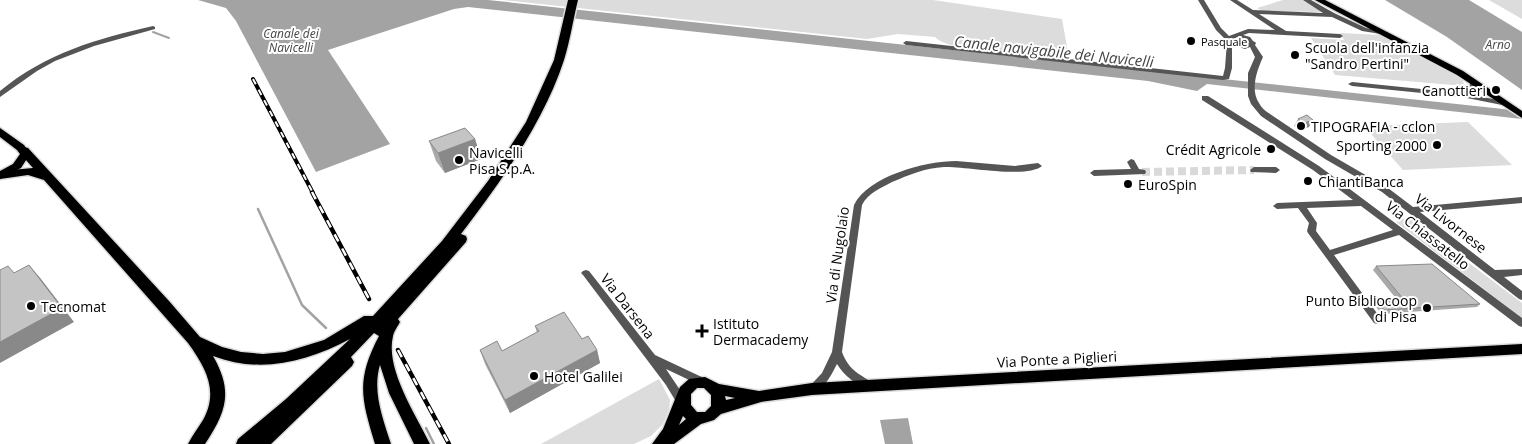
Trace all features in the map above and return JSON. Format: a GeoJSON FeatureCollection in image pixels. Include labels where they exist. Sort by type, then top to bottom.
{"type":"FeatureCollection","features":[{"type":"Feature","properties":{"kind":"highway"},"geometry":{"type":"LineString","coordinates":[[244,444],[400,302],[479,202],[527,129],[543,99],[566,39],[573,0]]}},
{"type":"Feature","properties":{"kind":"highway"},"geometry":{"type":"LineString","coordinates":[[260,444],[300,408],[485,208],[536,131],[549,106],[568,60],[576,30],[580,0]]}},
{"type":"Feature","properties":{"kind":"highway"},"geometry":{"type":"LineString","coordinates":[[24,151],[193,339],[215,374],[218,392],[217,402],[210,422],[196,444]]}},
{"type":"Feature","properties":{"kind":"highway"},"geometry":{"type":"LineString","coordinates":[[0,175],[29,171],[49,178]]}},
{"type":"Feature","properties":{"kind":"highway"},"geometry":{"type":"LineString","coordinates":[[383,444],[370,401],[368,382],[372,363],[400,302]]}},
{"type":"Feature","properties":{"kind":"highway"},"geometry":{"type":"LineString","coordinates":[[193,339],[228,357],[248,360],[278,358],[334,341],[400,302]]}},
{"type":"Feature","properties":{"kind":"highway"},"geometry":{"type":"LineString","coordinates":[[386,334],[384,356],[388,374],[422,444]]}},
{"type":"Feature","properties":{"kind":"main road"},"geometry":{"type":"LineString","coordinates":[[1319,0],[1475,84],[1522,115]]}},
{"type":"Feature","properties":{"kind":"main road"},"geometry":{"type":"LineString","coordinates":[[0,131],[5,138],[24,151],[22,162],[0,175]]}},
{"type":"Feature","properties":{"kind":"main road","name":"Via Ponte a Piglieri"},"geometry":{"type":"LineString","coordinates":[[717,409],[761,396],[812,389],[1355,357],[1386,352],[1522,342]]}},
{"type":"Feature","properties":{"kind":"main road","name":"Via Ponte a Piglieri"},"geometry":{"type":"LineString","coordinates":[[1355,357],[1374,358],[1522,349]]}},
{"type":"Feature","properties":{"kind":"main road"},"geometry":{"type":"LineString","coordinates":[[690,387],[712,387],[720,398],[717,409],[710,415],[700,417],[661,444],[682,402],[684,394],[690,387]]}},
{"type":"Feature","properties":{"kind":"main road","name":"Via Ponte a Piglieri"},"geometry":{"type":"LineString","coordinates":[[712,387],[740,394],[761,396]]}},
{"type":"Feature","properties":{"kind":"main road"},"geometry":{"type":"LineString","coordinates":[[682,402],[687,413],[700,417]]}},
{"type":"Feature","properties":{"kind":"street"},"geometry":{"type":"LineString","coordinates":[[1201,0],[1219,28],[1241,46],[1259,55]]}},
{"type":"Feature","properties":{"kind":"street"},"geometry":{"type":"LineString","coordinates":[[1233,0],[1284,33]]}},
{"type":"Feature","properties":{"kind":"street"},"geometry":{"type":"LineString","coordinates":[[1306,0],[1364,30],[1381,32]]}},
{"type":"Feature","properties":{"kind":"street"},"geometry":{"type":"LineString","coordinates":[[1252,12],[1333,15]]}},
{"type":"Feature","properties":{"kind":"street"},"geometry":{"type":"LineString","coordinates":[[1,95],[28,72],[66,52],[100,40],[153,28]]}},
{"type":"Feature","properties":{"kind":"street"},"geometry":{"type":"LineString","coordinates":[[1233,39],[1249,37],[1262,32],[1340,36]]}},
{"type":"Feature","properties":{"kind":"street"},"geometry":{"type":"LineString","coordinates":[[1241,46],[1249,37]]}},
{"type":"Feature","properties":{"kind":"street"},"geometry":{"type":"LineString","coordinates":[[1249,37],[1259,55]]}},
{"type":"Feature","properties":{"kind":"street"},"geometry":{"type":"LineString","coordinates":[[906,43],[1223,78],[1226,77],[1228,70],[1227,53],[1233,39]]}},
{"type":"Feature","properties":{"kind":"street","name":"Via Livornese"},"geometry":{"type":"LineString","coordinates":[[1259,55],[1259,62],[1252,77],[1252,96],[1255,104],[1264,114],[1328,157],[1366,178],[1412,210],[1522,296]]}},
{"type":"Feature","properties":{"kind":"street"},"geometry":{"type":"LineString","coordinates":[[1352,84],[1462,95],[1509,106]]}},
{"type":"Feature","properties":{"kind":"street"},"geometry":{"type":"LineString","coordinates":[[1462,95],[1475,84],[1488,100]]}},
{"type":"Feature","properties":{"kind":"street","name":"Via Chiassatello"},"geometry":{"type":"LineString","coordinates":[[1205,98],[1316,168],[1401,231],[1495,305],[1522,323]]}},
{"type":"Feature","properties":{"kind":"street"},"geometry":{"type":"LineString","coordinates":[[1316,168],[1318,163],[1328,157]]}},
{"type":"Feature","properties":{"kind":"street"},"geometry":{"type":"LineString","coordinates":[[1094,173],[1139,172],[1132,162]]}},
{"type":"Feature","properties":{"kind":"street","name":"Via di Nugolaio"},"geometry":{"type":"LineString","coordinates":[[812,389],[826,376],[837,352],[858,206],[865,193],[911,171],[937,165],[1015,169],[1038,166]]}},
{"type":"Feature","properties":{"kind":"street"},"geometry":{"type":"LineString","coordinates":[[1254,170],[1276,170]]}},
{"type":"Feature","properties":{"kind":"street"},"geometry":{"type":"LineString","coordinates":[[1412,210],[1522,200]]}},
{"type":"Feature","properties":{"kind":"street"},"geometry":{"type":"LineString","coordinates":[[1277,206],[1364,203]]}},
{"type":"Feature","properties":{"kind":"street"},"geometry":{"type":"LineString","coordinates":[[1300,206],[1313,224],[1311,231],[1377,320]]}},
{"type":"Feature","properties":{"kind":"street"},"geometry":{"type":"LineString","coordinates":[[1328,254],[1401,231]]}},
{"type":"Feature","properties":{"kind":"street"},"geometry":{"type":"LineString","coordinates":[[1494,274],[1522,272]]}},
{"type":"Feature","properties":{"kind":"street","name":"Via Darsena"},"geometry":{"type":"LineString","coordinates":[[586,273],[677,391],[682,402]]}},
{"type":"Feature","properties":{"kind":"street"},"geometry":{"type":"LineString","coordinates":[[837,352],[842,367],[847,372],[872,386]]}},
{"type":"Feature","properties":{"kind":"street","name":"Via Darsena"},"geometry":{"type":"LineString","coordinates":[[649,354],[664,365],[712,387]]}},
{"type":"Feature","properties":{"kind":"shaded area"},"geometry":{"type":"Polygon","coordinates":[[[503,0],[933,0],[1062,19],[1068,52],[1016,45],[1011,52],[982,50],[949,45],[935,37],[898,34],[867,39],[503,0]]]}},
{"type":"Feature","properties":{"kind":"shaded area"},"geometry":{"type":"Polygon","coordinates":[[[1283,0],[1303,0],[1323,12],[1262,11],[1257,8],[1283,0]]]}},
{"type":"Feature","properties":{"kind":"shaded area"},"geometry":{"type":"Polygon","coordinates":[[[1489,0],[1522,0],[1522,19],[1489,0]]]}},
{"type":"Feature","properties":{"kind":"shaded area"},"geometry":{"type":"Polygon","coordinates":[[[1340,33],[1380,35],[1453,72],[1461,77],[1465,86],[1335,75],[1311,38],[1344,40],[1340,33]]]}},
{"type":"Feature","properties":{"kind":"shaded area","name":"Sporting 2000"},"geometry":{"type":"Polygon","coordinates":[[[1468,122],[1512,165],[1403,170],[1364,126],[1468,122]]]}},
{"type":"Feature","properties":{"kind":"shaded area"},"geometry":{"type":"Polygon","coordinates":[[[1408,217],[1522,303],[1522,318],[1396,222],[1408,217]]]}},
{"type":"Feature","properties":{"kind":"shaded area"},"geometry":{"type":"Polygon","coordinates":[[[659,379],[670,400],[669,410],[663,424],[651,436],[634,444],[541,444],[659,379]]]}},
{"type":"Feature","properties":{"kind":"water","name":"Canale dei Navicelli"},"geometry":{"type":"Polygon","coordinates":[[[198,0],[488,0],[1522,111],[1522,119],[1207,84],[1197,91],[1148,81],[468,7],[454,9],[328,50],[390,144],[316,172],[236,21],[226,8],[198,0]]]}},
{"type":"Feature","properties":{"kind":"water","name":"Arno"},"geometry":{"type":"Polygon","coordinates":[[[1385,0],[1469,0],[1522,32],[1522,90],[1447,37],[1385,0]]]}},
{"type":"Feature","properties":{"kind":"water"},"geometry":{"type":"Polygon","coordinates":[[[908,418],[913,444],[885,444],[880,420],[908,418]]]}},
{"type":"Feature","properties":{"kind":"building"},"geometry":{"type":"Polygon","coordinates":[[[1307,115],[1313,120],[1304,123],[1298,119],[1307,115]]]}},
{"type":"Feature","properties":{"kind":"building"},"geometry":{"type":"Polygon","coordinates":[[[465,128],[475,139],[438,153],[429,141],[465,128]]]}},
{"type":"Feature","properties":{"kind":"building"},"geometry":{"type":"Polygon","coordinates":[[[1432,264],[1480,304],[1384,310],[1378,302],[1404,300],[1376,266],[1432,264]]]}},
{"type":"Feature","properties":{"kind":"building","name":"Tecnomat"},"geometry":{"type":"Polygon","coordinates":[[[29,265],[62,308],[0,342],[0,270],[8,266],[14,273],[29,265]]]}},
{"type":"Feature","properties":{"kind":"building","name":"Hotel Galilei"},"geometry":{"type":"Polygon","coordinates":[[[564,312],[582,339],[588,336],[597,350],[505,400],[480,350],[497,341],[502,351],[539,331],[535,326],[564,312]]]}},
{"type":"Feature","properties":{"kind":"waterway"},"geometry":{"type":"LineString","coordinates":[[153,32],[169,38]]}},
{"type":"Feature","properties":{"kind":"waterway"},"geometry":{"type":"LineString","coordinates":[[258,209],[302,305],[326,328]]}},
{"type":"Feature","properties":{"kind":"waterway"},"geometry":{"type":"LineString","coordinates":[[426,428],[434,444]]}},
{"type":"Feature","properties":{"kind":"tunnel"},"geometry":{"type":"LineString","coordinates":[[1142,172],[1254,170]]}},
{"type":"Feature","properties":{"kind":"railway"},"geometry":{"type":"LineString","coordinates":[[253,79],[313,193]]}},
{"type":"Feature","properties":{"kind":"railway"},"geometry":{"type":"LineString","coordinates":[[312,192],[369,299]]}},
{"type":"Feature","properties":{"kind":"railway"},"geometry":{"type":"LineString","coordinates":[[398,350],[449,444]]}},
{"type":"Feature","properties":{"kind":"place","name":"Pasquale"},"geometry":{"type":"Point","coordinates":[1191,41]}},
{"type":"Feature","properties":{"kind":"place","name":"Scuola dell'infanzia \"Sandro Pertini\""},"geometry":{"type":"Point","coordinates":[1295,55]}},
{"type":"Feature","properties":{"kind":"place","name":"Canottieri"},"geometry":{"type":"Point","coordinates":[1496,90]}},
{"type":"Feature","properties":{"kind":"place","name":"TIPOGRAFIA - cclon"},"geometry":{"type":"Point","coordinates":[1301,126]}},
{"type":"Feature","properties":{"kind":"place","name":"Sporting 2000"},"geometry":{"type":"Point","coordinates":[1437,145]}},
{"type":"Feature","properties":{"kind":"place","name":"Crédit Agricole"},"geometry":{"type":"Point","coordinates":[1271,149]}},
{"type":"Feature","properties":{"kind":"place","name":"Navicelli Pisa S.p.A."},"geometry":{"type":"Point","coordinates":[459,160]}},
{"type":"Feature","properties":{"kind":"place","name":"ChiantiBanca"},"geometry":{"type":"Point","coordinates":[1308,181]}},
{"type":"Feature","properties":{"kind":"place","name":"EuroSpin"},"geometry":{"type":"Point","coordinates":[1128,184]}},
{"type":"Feature","properties":{"kind":"place","name":"Tecnomat"},"geometry":{"type":"Point","coordinates":[31,306]}},
{"type":"Feature","properties":{"kind":"place","name":"Punto Bibliocoop di Pisa"},"geometry":{"type":"Point","coordinates":[1427,308]}},
{"type":"Feature","properties":{"kind":"place","name":"Istituto Dermacademy"},"geometry":{"type":"Point","coordinates":[702,331]}},
{"type":"Feature","properties":{"kind":"place","name":"Hotel Galilei"},"geometry":{"type":"Point","coordinates":[534,376]}},
{"type":"Feature","properties":{"kind":"water label","name":"Canale navigabile dei Navicelli"},"geometry":{"type":"Point","coordinates":[1054,51]}}]}
